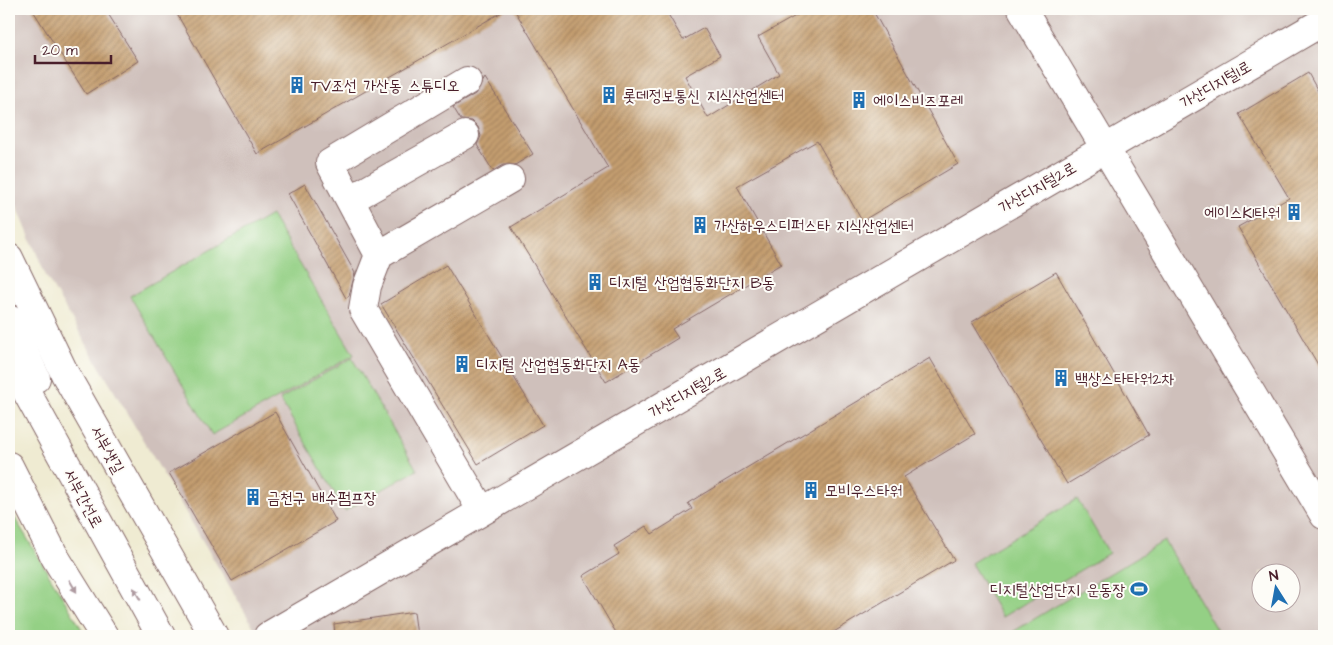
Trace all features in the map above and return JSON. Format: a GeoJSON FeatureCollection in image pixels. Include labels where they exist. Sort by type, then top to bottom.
{"type":"FeatureCollection","features":[{"type":"Feature","properties":{"kind":"street"},"geometry":{"type":"LineString","coordinates":[[1022,9],[1324,515]]}},
{"type":"Feature","properties":{"kind":"street","name":"가산디지털1로"},"geometry":{"type":"LineString","coordinates":[[1106,147],[1324,21]]}},
{"type":"Feature","properties":{"kind":"street"},"geometry":{"type":"LineString","coordinates":[[379,255],[330,163],[467,81]]}},
{"type":"Feature","properties":{"kind":"street"},"geometry":{"type":"LineString","coordinates":[[350,200],[465,135]]}},
{"type":"Feature","properties":{"kind":"street","name":"가산디지털2로"},"geometry":{"type":"LineString","coordinates":[[268,636],[1106,147]]}},
{"type":"Feature","properties":{"kind":"street"},"geometry":{"type":"LineString","coordinates":[[482,511],[363,309],[367,286],[379,255],[510,179]]}},
{"type":"Feature","properties":{"kind":"street","name":"서부샛길"},"geometry":{"type":"LineString","coordinates":[[9,258],[65,374],[214,636]]}},
{"type":"Feature","properties":{"kind":"street"},"geometry":{"type":"LineString","coordinates":[[9,320],[104,535]]}},
{"type":"Feature","properties":{"kind":"street","name":"서부간선로"},"geometry":{"type":"LineString","coordinates":[[9,360],[161,636]]}},
{"type":"Feature","properties":{"kind":"street"},"geometry":{"type":"LineString","coordinates":[[9,466],[55,557]]}},
{"type":"Feature","properties":{"kind":"street"},"geometry":{"type":"LineString","coordinates":[[9,484],[104,636]]}},
{"type":"Feature","properties":{"kind":"shaded area"},"geometry":{"type":"Polygon","coordinates":[[[9,9],[1324,9],[1324,636],[259,636],[46,276],[9,187],[9,9]]]}},
{"type":"Feature","properties":{"kind":"green space"},"geometry":{"type":"Polygon","coordinates":[[[271,215],[354,355],[212,435],[130,296],[271,215]]]}},
{"type":"Feature","properties":{"kind":"green space"},"geometry":{"type":"Polygon","coordinates":[[[352,358],[417,470],[345,511],[280,399],[352,358]]]}},
{"type":"Feature","properties":{"kind":"green space"},"geometry":{"type":"Polygon","coordinates":[[[1077,499],[1109,553],[1002,617],[971,563],[1077,499]]]}},
{"type":"Feature","properties":{"kind":"green space"},"geometry":{"type":"Polygon","coordinates":[[[9,508],[86,636],[9,636],[9,508]]]}},
{"type":"Feature","properties":{"kind":"green space","name":"디지털산업단지 운동장"},"geometry":{"type":"Polygon","coordinates":[[[1164,541],[1220,636],[1006,636],[1164,541]]]}},
{"type":"Feature","properties":{"kind":"building"},"geometry":{"type":"Polygon","coordinates":[[[32,9],[105,9],[138,61],[86,94],[32,9]]]}},
{"type":"Feature","properties":{"kind":"building","name":"TV조선 가산동 스튜디오"},"geometry":{"type":"Polygon","coordinates":[[[174,9],[507,9],[257,154],[174,9]]]}},
{"type":"Feature","properties":{"kind":"building"},"geometry":{"type":"Polygon","coordinates":[[[514,9],[665,9],[683,40],[704,28],[720,56],[685,76],[708,118],[779,74],[758,37],[808,9],[872,9],[958,164],[862,221],[817,141],[737,186],[781,264],[672,329],[678,338],[606,382],[511,227],[608,168],[514,9]]]}},
{"type":"Feature","properties":{"kind":"building","name":"에이스K1타워"},"geometry":{"type":"Polygon","coordinates":[[[1308,73],[1324,102],[1324,375],[1238,227],[1289,198],[1239,114],[1308,73]]]}},
{"type":"Feature","properties":{"kind":"building"},"geometry":{"type":"Polygon","coordinates":[[[485,78],[533,154],[515,165],[503,165],[493,171],[477,145],[481,136],[478,127],[472,121],[461,120],[453,107],[475,94],[485,78]]]}},
{"type":"Feature","properties":{"kind":"building"},"geometry":{"type":"Polygon","coordinates":[[[305,184],[355,273],[349,296],[346,298],[288,194],[305,184]]]}},
{"type":"Feature","properties":{"kind":"building","name":"디지털 산업협동화단지 A동"},"geometry":{"type":"Polygon","coordinates":[[[446,265],[543,425],[478,464],[381,304],[446,265]]]}},
{"type":"Feature","properties":{"kind":"building","name":"백상스타타워2차"},"geometry":{"type":"Polygon","coordinates":[[[1056,272],[1149,435],[1067,484],[972,322],[1056,272]]]}},
{"type":"Feature","properties":{"kind":"building","name":"모비우스타워"},"geometry":{"type":"Polygon","coordinates":[[[930,358],[975,434],[904,477],[954,560],[827,636],[618,636],[583,576],[619,554],[614,546],[646,526],[652,534],[692,509],[688,503],[930,358]]]}},
{"type":"Feature","properties":{"kind":"building","name":"금천구 배수펌프장"},"geometry":{"type":"Polygon","coordinates":[[[275,412],[336,521],[232,581],[169,473],[275,412]]]}},
{"type":"Feature","properties":{"kind":"building"},"geometry":{"type":"Polygon","coordinates":[[[414,612],[417,636],[335,636],[334,624],[414,612]]]}},
{"type":"Feature","properties":{"kind":"place","name":"TV조선 가산동 스튜디오"},"geometry":{"type":"Point","coordinates":[297,85]}},
{"type":"Feature","properties":{"kind":"place","name":"롯데정보통신 지식산업센터"},"geometry":{"type":"Point","coordinates":[609,95]}},
{"type":"Feature","properties":{"kind":"place","name":"에이스비즈포레"},"geometry":{"type":"Point","coordinates":[859,100]}},
{"type":"Feature","properties":{"kind":"place","name":"에이스K1타워"},"geometry":{"type":"Point","coordinates":[1294,212]}},
{"type":"Feature","properties":{"kind":"place","name":"가산하우스디퍼스타 지식산업센터"},"geometry":{"type":"Point","coordinates":[700,225]}},
{"type":"Feature","properties":{"kind":"place","name":"디지털 산업협동화단지 B동"},"geometry":{"type":"Point","coordinates":[595,282]}},
{"type":"Feature","properties":{"kind":"place","name":"디지털 산업협동화단지 A동"},"geometry":{"type":"Point","coordinates":[462,364]}},
{"type":"Feature","properties":{"kind":"place","name":"백상스타타워2차"},"geometry":{"type":"Point","coordinates":[1061,378]}},
{"type":"Feature","properties":{"kind":"place","name":"모비우스타워"},"geometry":{"type":"Point","coordinates":[811,490]}},
{"type":"Feature","properties":{"kind":"place","name":"금천구 배수펌프장"},"geometry":{"type":"Point","coordinates":[253,497]}},
{"type":"Feature","properties":{"kind":"place","name":"디지털산업단지 운동장"},"geometry":{"type":"Point","coordinates":[1139,589]}}]}
